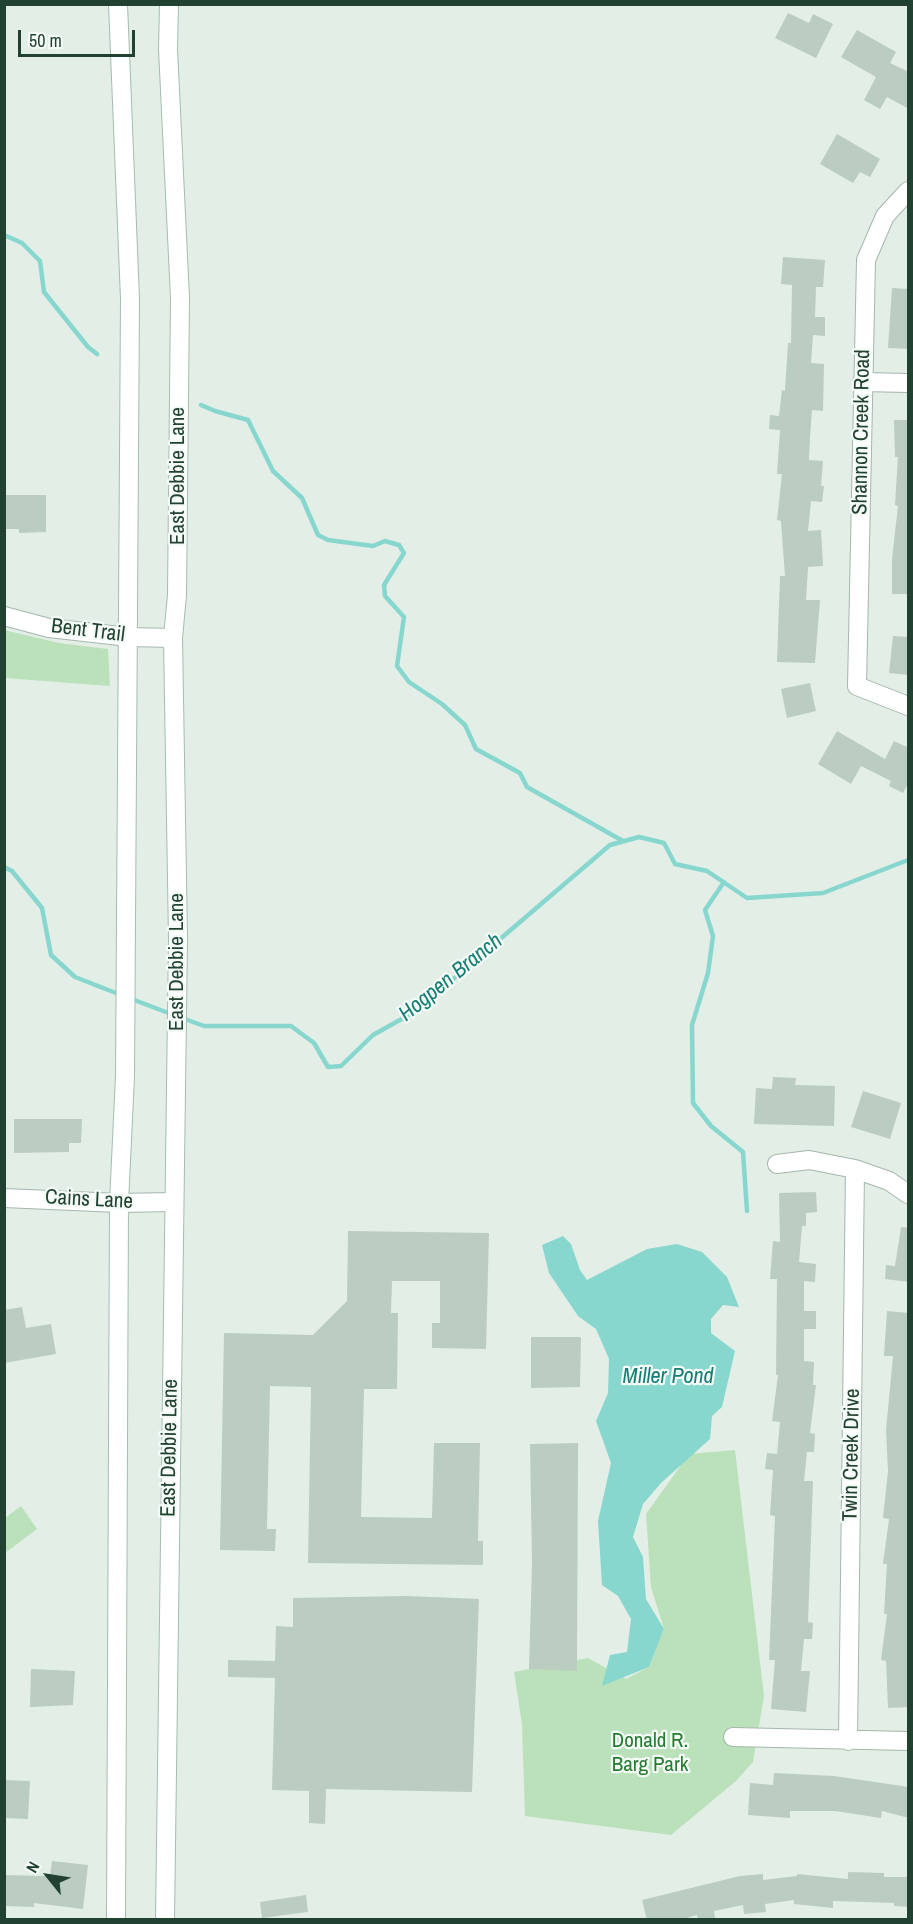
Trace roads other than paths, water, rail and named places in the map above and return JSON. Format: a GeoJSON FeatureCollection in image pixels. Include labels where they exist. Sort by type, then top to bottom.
{"type":"FeatureCollection","features":[{"type":"Feature","properties":{"kind":"main road"},"geometry":{"type":"LineString","coordinates":[[116,1920],[119,1203],[125,1076],[124,917],[129,637],[130,299],[118,49],[118,4]]}},
{"type":"Feature","properties":{"kind":"main road","name":"East Debbie Lane"},"geometry":{"type":"LineString","coordinates":[[165,1920],[178,938],[173,638],[177,595],[180,298],[168,49],[169,4]]}},
{"type":"Feature","properties":{"kind":"main road","name":"Shannon Creek Road"},"geometry":{"type":"LineString","coordinates":[[909,191],[885,216],[866,260],[856,686],[909,706]]}},
{"type":"Feature","properties":{"kind":"main road"},"geometry":{"type":"LineString","coordinates":[[862,382],[909,383]]}},
{"type":"Feature","properties":{"kind":"main road","name":"Bent Trail"},"geometry":{"type":"LineString","coordinates":[[4,616],[49,628],[129,637],[173,638]]}},
{"type":"Feature","properties":{"kind":"main road"},"geometry":{"type":"LineString","coordinates":[[777,1164],[809,1160],[855,1169],[889,1181],[909,1194]]}},
{"type":"Feature","properties":{"kind":"main road","name":"Twin Creek Drive"},"geometry":{"type":"LineString","coordinates":[[848,1740],[855,1169]]}},
{"type":"Feature","properties":{"kind":"main road","name":"Cains Lane"},"geometry":{"type":"LineString","coordinates":[[4,1198],[119,1203],[173,1202]]}},
{"type":"Feature","properties":{"kind":"main road"},"geometry":{"type":"LineString","coordinates":[[733,1737],[909,1741]]}},
{"type":"Feature","properties":{"kind":"water","name":"Miller Pond"},"geometry":{"type":"Polygon","coordinates":[[[563,1236],[571,1244],[580,1270],[587,1280],[647,1249],[677,1244],[702,1252],[727,1277],[739,1307],[723,1305],[711,1319],[711,1333],[735,1351],[722,1407],[712,1416],[710,1439],[661,1483],[643,1504],[633,1537],[643,1557],[646,1599],[664,1629],[649,1667],[602,1686],[610,1655],[627,1652],[631,1619],[618,1596],[602,1585],[598,1521],[611,1463],[596,1421],[608,1393],[609,1359],[596,1329],[578,1316],[549,1273],[542,1245],[563,1236]]]}},
{"type":"Feature","properties":{"kind":"waterway"},"geometry":{"type":"LineString","coordinates":[[4,235],[22,243],[40,261],[44,292],[88,347],[97,354]]}},
{"type":"Feature","properties":{"kind":"waterway"},"geometry":{"type":"LineString","coordinates":[[201,405],[248,420],[273,471],[302,498],[318,535],[328,540],[373,546],[385,541],[399,545],[404,553],[384,585],[385,596],[404,617],[397,666],[409,682],[442,704],[465,725],[476,749],[520,773],[527,787],[623,841]]}},
{"type":"Feature","properties":{"kind":"waterway","name":"Hogpen Branch"},"geometry":{"type":"LineString","coordinates":[[182,1018],[204,1026],[291,1026],[314,1043],[328,1067],[341,1066],[373,1035],[416,1011],[610,845],[639,837],[664,843],[675,864],[707,871],[747,898],[823,893],[908,860]]}},
{"type":"Feature","properties":{"kind":"waterway","name":"Hogpen Branch"},"geometry":{"type":"LineString","coordinates":[[4,867],[12,871],[42,908],[51,955],[75,977],[121,995]]}},
{"type":"Feature","properties":{"kind":"waterway"},"geometry":{"type":"LineString","coordinates":[[724,882],[705,910],[713,936],[708,973],[692,1025],[693,1103],[711,1126],[743,1152],[747,1211]]}},
{"type":"Feature","properties":{"kind":"waterway","name":"Hogpen Branch"},"geometry":{"type":"LineString","coordinates":[[129,998],[171,1014]]}},
{"type":"Feature","properties":{"kind":"park label","name":"Donald R. Barg Park"},"geometry":{"type":"Point","coordinates":[650,1753]}}]}
